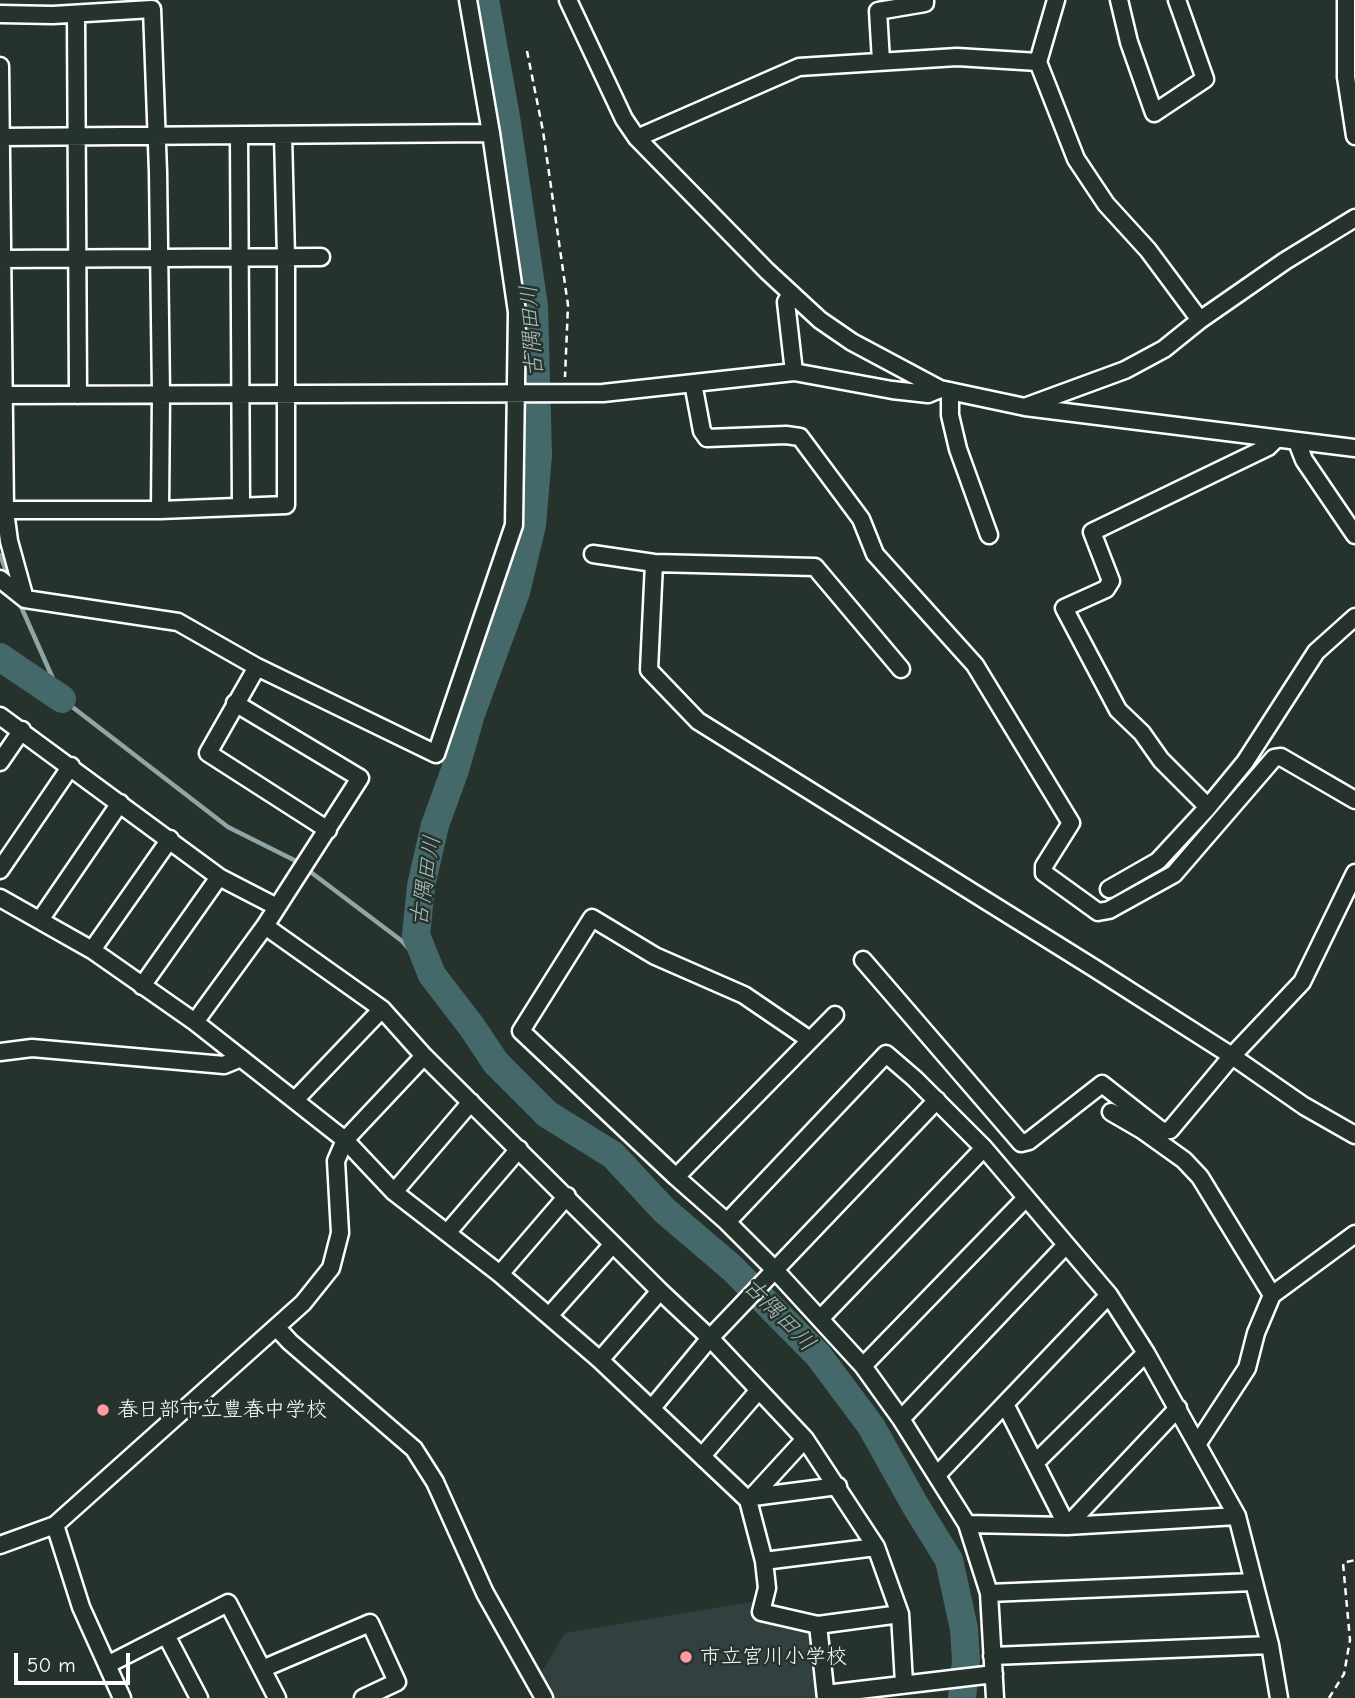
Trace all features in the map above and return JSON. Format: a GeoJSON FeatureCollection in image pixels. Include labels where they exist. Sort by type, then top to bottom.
{"type":"FeatureCollection","features":[{"type":"Feature","properties":{"kind":"street"},"geometry":{"type":"LineString","coordinates":[[0,579],[25,599],[178,622],[257,667],[436,754],[514,525],[517,312],[468,0]]}},
{"type":"Feature","properties":{"kind":"street"},"geometry":{"type":"LineString","coordinates":[[568,0],[624,119],[637,138],[791,293],[820,320],[852,342],[945,390],[1025,407],[1355,448]]}},
{"type":"Feature","properties":{"kind":"street"},"geometry":{"type":"LineString","coordinates":[[881,61],[878,11],[925,3],[925,0]]}},
{"type":"Feature","properties":{"kind":"street"},"geometry":{"type":"LineString","coordinates":[[1056,0],[1038,62],[1076,159],[1106,204],[1148,250],[1200,320]]}},
{"type":"Feature","properties":{"kind":"street"},"geometry":{"type":"LineString","coordinates":[[1119,0],[1129,41],[1154,113],[1205,79],[1177,0]]}},
{"type":"Feature","properties":{"kind":"street"},"geometry":{"type":"LineString","coordinates":[[1346,0],[1346,77],[1355,136]]}},
{"type":"Feature","properties":{"kind":"street"},"geometry":{"type":"LineString","coordinates":[[0,14],[53,7],[76,14],[152,9],[159,260],[160,510]]}},
{"type":"Feature","properties":{"kind":"street"},"geometry":{"type":"LineString","coordinates":[[76,14],[78,395]]}},
{"type":"Feature","properties":{"kind":"street"},"geometry":{"type":"LineString","coordinates":[[637,138],[799,67],[957,57],[1038,62]]}},
{"type":"Feature","properties":{"kind":"street"},"geometry":{"type":"LineString","coordinates":[[0,66],[2,511],[25,599]]}},
{"type":"Feature","properties":{"kind":"street"},"geometry":{"type":"LineString","coordinates":[[1,137],[491,133]]}},
{"type":"Feature","properties":{"kind":"street"},"geometry":{"type":"LineString","coordinates":[[2,511],[160,510],[286,505],[284,135]]}},
{"type":"Feature","properties":{"kind":"street"},"geometry":{"type":"LineString","coordinates":[[239,136],[241,506]]}},
{"type":"Feature","properties":{"kind":"street"},"geometry":{"type":"LineString","coordinates":[[1025,407],[1125,370],[1164,349],[1284,261],[1355,218]]}},
{"type":"Feature","properties":{"kind":"street"},"geometry":{"type":"LineString","coordinates":[[1,259],[321,257]]}},
{"type":"Feature","properties":{"kind":"street"},"geometry":{"type":"LineString","coordinates":[[791,293],[786,302],[794,372]]}},
{"type":"Feature","properties":{"kind":"street"},"geometry":{"type":"LineString","coordinates":[[1,395],[603,393],[794,372],[891,390],[928,394],[945,390]]}},
{"type":"Feature","properties":{"kind":"street"},"geometry":{"type":"LineString","coordinates":[[693,383],[702,431],[707,438],[786,435],[800,437],[861,519],[875,554],[975,665],[1071,823],[1044,866],[1044,873],[1090,907],[1098,912],[1110,910],[1174,874],[1274,758],[1281,757],[1355,800]]}},
{"type":"Feature","properties":{"kind":"street"},"geometry":{"type":"LineString","coordinates":[[945,390],[958,449],[989,535]]}},
{"type":"Feature","properties":{"kind":"street"},"geometry":{"type":"LineString","coordinates":[[1208,807],[1161,760],[1142,733],[1118,710],[1064,608],[1106,589],[1111,581],[1092,532],[1268,447],[1276,439]]}},
{"type":"Feature","properties":{"kind":"street"},"geometry":{"type":"LineString","coordinates":[[1297,442],[1304,460],[1355,535]]}},
{"type":"Feature","properties":{"kind":"street"},"geometry":{"type":"LineString","coordinates":[[593,554],[654,563],[815,566],[901,669]]}},
{"type":"Feature","properties":{"kind":"street"},"geometry":{"type":"LineString","coordinates":[[654,563],[649,670],[698,721],[1232,1056],[1304,1106],[1355,1135]]}},
{"type":"Feature","properties":{"kind":"street"},"geometry":{"type":"LineString","coordinates":[[1109,889],[1158,861],[1208,807],[1245,762],[1316,652],[1355,617]]}},
{"type":"Feature","properties":{"kind":"street"},"geometry":{"type":"LineString","coordinates":[[257,667],[208,753],[328,830]]}},
{"type":"Feature","properties":{"kind":"street"},"geometry":{"type":"LineString","coordinates":[[195,1022],[265,926],[360,778],[235,703]]}},
{"type":"Feature","properties":{"kind":"street"},"geometry":{"type":"LineString","coordinates":[[0,716],[219,877],[277,907]]}},
{"type":"Feature","properties":{"kind":"street"},"geometry":{"type":"LineString","coordinates":[[0,762],[22,730]]}},
{"type":"Feature","properties":{"kind":"street"},"geometry":{"type":"LineString","coordinates":[[0,870],[71,766]]}},
{"type":"Feature","properties":{"kind":"street"},"geometry":{"type":"LineString","coordinates":[[40,920],[120,803]]}},
{"type":"Feature","properties":{"kind":"street"},"geometry":{"type":"LineString","coordinates":[[92,950],[170,839]]}},
{"type":"Feature","properties":{"kind":"street"},"geometry":{"type":"LineString","coordinates":[[863,960],[1021,1143],[1029,1141],[1102,1084],[1162,1131],[1170,1130],[1232,1056],[1302,982],[1355,873]]}},
{"type":"Feature","properties":{"kind":"street"},"geometry":{"type":"LineString","coordinates":[[142,986],[219,877]]}},
{"type":"Feature","properties":{"kind":"street"},"geometry":{"type":"LineString","coordinates":[[0,898],[92,950],[195,1022],[295,1100],[345,1140],[394,1192],[500,1273],[600,1360],[750,1498],[767,1588],[761,1612],[818,1625],[900,1614]]}},
{"type":"Feature","properties":{"kind":"street"},"geometry":{"type":"LineString","coordinates":[[810,1040],[744,995],[655,956],[592,918],[521,1031],[727,1222],[772,1273],[820,1319],[863,1366],[901,1419],[967,1524],[989,1593],[995,1698]]}},
{"type":"Feature","properties":{"kind":"street"},"geometry":{"type":"LineString","coordinates":[[265,926],[382,1009],[424,1055],[710,1338],[805,1439],[876,1547],[900,1614],[904,1683]]}},
{"type":"Feature","properties":{"kind":"street"},"geometry":{"type":"LineString","coordinates":[[295,1100],[382,1009]]}},
{"type":"Feature","properties":{"kind":"street"},"geometry":{"type":"LineString","coordinates":[[676,1177],[835,1015]]}},
{"type":"Feature","properties":{"kind":"street"},"geometry":{"type":"LineString","coordinates":[[0,1052],[32,1048],[223,1065],[241,1058]]}},
{"type":"Feature","properties":{"kind":"street"},"geometry":{"type":"LineString","coordinates":[[0,1545],[55,1525],[303,1303],[331,1268],[340,1233],[336,1161],[345,1140],[424,1055]]}},
{"type":"Feature","properties":{"kind":"street"},"geometry":{"type":"LineString","coordinates":[[727,1222],[886,1055],[937,1100],[984,1148],[1109,1295],[1146,1353],[1237,1516],[1270,1645],[1279,1698]]}},
{"type":"Feature","properties":{"kind":"street"},"geometry":{"type":"LineString","coordinates":[[652,1408],[710,1338],[937,1100]]}},
{"type":"Feature","properties":{"kind":"street"},"geometry":{"type":"LineString","coordinates":[[394,1192],[471,1102]]}},
{"type":"Feature","properties":{"kind":"street"},"geometry":{"type":"LineString","coordinates":[[1111,1112],[1184,1160],[1200,1177],[1272,1295]]}},
{"type":"Feature","properties":{"kind":"street"},"geometry":{"type":"LineString","coordinates":[[820,1319],[984,1148]]}},
{"type":"Feature","properties":{"kind":"street"},"geometry":{"type":"LineString","coordinates":[[447,1233],[519,1149]]}},
{"type":"Feature","properties":{"kind":"street"},"geometry":{"type":"LineString","coordinates":[[500,1273],[567,1196]]}},
{"type":"Feature","properties":{"kind":"street"},"geometry":{"type":"LineString","coordinates":[[863,1366],[1025,1199]]}},
{"type":"Feature","properties":{"kind":"street"},"geometry":{"type":"LineString","coordinates":[[1198,1443],[1247,1368],[1255,1333],[1272,1295],[1355,1234]]}},
{"type":"Feature","properties":{"kind":"street"},"geometry":{"type":"LineString","coordinates":[[549,1316],[613,1244]]}},
{"type":"Feature","properties":{"kind":"street"},"geometry":{"type":"LineString","coordinates":[[901,1419],[1066,1245]]}},
{"type":"Feature","properties":{"kind":"street"},"geometry":{"type":"LineString","coordinates":[[600,1360],[660,1291]]}},
{"type":"Feature","properties":{"kind":"street"},"geometry":{"type":"LineString","coordinates":[[937,1475],[1109,1295]]}},
{"type":"Feature","properties":{"kind":"street"},"geometry":{"type":"LineString","coordinates":[[278,1328],[290,1342],[414,1450],[435,1482],[485,1593],[544,1698]]}},
{"type":"Feature","properties":{"kind":"street"},"geometry":{"type":"LineString","coordinates":[[1036,1462],[1146,1353]]}},
{"type":"Feature","properties":{"kind":"street"},"geometry":{"type":"LineString","coordinates":[[702,1456],[759,1390]]}},
{"type":"Feature","properties":{"kind":"street"},"geometry":{"type":"LineString","coordinates":[[1005,1404],[1067,1526]]}},
{"type":"Feature","properties":{"kind":"street"},"geometry":{"type":"LineString","coordinates":[[1067,1526],[1178,1408]]}},
{"type":"Feature","properties":{"kind":"street"},"geometry":{"type":"LineString","coordinates":[[750,1498],[805,1439]]}},
{"type":"Feature","properties":{"kind":"street"},"geometry":{"type":"LineString","coordinates":[[750,1498],[838,1486]]}},
{"type":"Feature","properties":{"kind":"street"},"geometry":{"type":"LineString","coordinates":[[967,1524],[1067,1526],[1237,1516]]}},
{"type":"Feature","properties":{"kind":"street"},"geometry":{"type":"LineString","coordinates":[[55,1525],[81,1607],[122,1698]]}},
{"type":"Feature","properties":{"kind":"street"},"geometry":{"type":"LineString","coordinates":[[764,1561],[876,1547]]}},
{"type":"Feature","properties":{"kind":"street"},"geometry":{"type":"LineString","coordinates":[[989,1593],[1253,1582]]}},
{"type":"Feature","properties":{"kind":"street"},"geometry":{"type":"LineString","coordinates":[[107,1665],[228,1603],[277,1698]]}},
{"type":"Feature","properties":{"kind":"street"},"geometry":{"type":"LineString","coordinates":[[262,1670],[370,1623],[397,1682],[363,1698]]}},
{"type":"Feature","properties":{"kind":"street"},"geometry":{"type":"LineString","coordinates":[[818,1625],[826,1696],[904,1683],[994,1674]]}},
{"type":"Feature","properties":{"kind":"street"},"geometry":{"type":"LineString","coordinates":[[166,1635],[199,1698]]}},
{"type":"Feature","properties":{"kind":"street"},"geometry":{"type":"LineString","coordinates":[[992,1657],[1270,1645]]}},
{"type":"Feature","properties":{"kind":"path"},"geometry":{"type":"LineString","coordinates":[[527,51],[545,144],[568,305],[564,394]]}},
{"type":"Feature","properties":{"kind":"path"},"geometry":{"type":"LineString","coordinates":[[1329,1698],[1344,1674],[1350,1640],[1343,1563],[1355,1560]]}},
{"type":"Feature","properties":{"kind":"shaded area","name":"市立宮川小学校"},"geometry":{"type":"Polygon","coordinates":[[[764,1600],[762,1611],[818,1625],[826,1698],[544,1698],[536,1681],[565,1633],[764,1600]]]}},
{"type":"Feature","properties":{"kind":"waterway","name":"古隅田川"},"geometry":{"type":"LineString","coordinates":[[485,0],[506,117],[534,306],[538,455],[532,525],[516,592],[471,714],[435,825],[421,886],[416,935],[432,975],[496,1063],[547,1114],[613,1155],[664,1210],[732,1268],[818,1355],[871,1426],[949,1560],[964,1629],[966,1660],[962,1698]]}},
{"type":"Feature","properties":{"kind":"waterway"},"geometry":{"type":"LineString","coordinates":[[0,555],[9,578]]}},
{"type":"Feature","properties":{"kind":"waterway"},"geometry":{"type":"LineString","coordinates":[[19,602],[62,699],[228,827],[296,861],[402,941],[432,975]]}},
{"type":"Feature","properties":{"kind":"waterway"},"geometry":{"type":"LineString","coordinates":[[0,657],[62,699]]}},
{"type":"Feature","properties":{"kind":"place","name":"春日部市立豊春中学校"},"geometry":{"type":"Point","coordinates":[103,1410]}},
{"type":"Feature","properties":{"kind":"place","name":"市立宮川小学校"},"geometry":{"type":"Point","coordinates":[686,1657]}}]}
